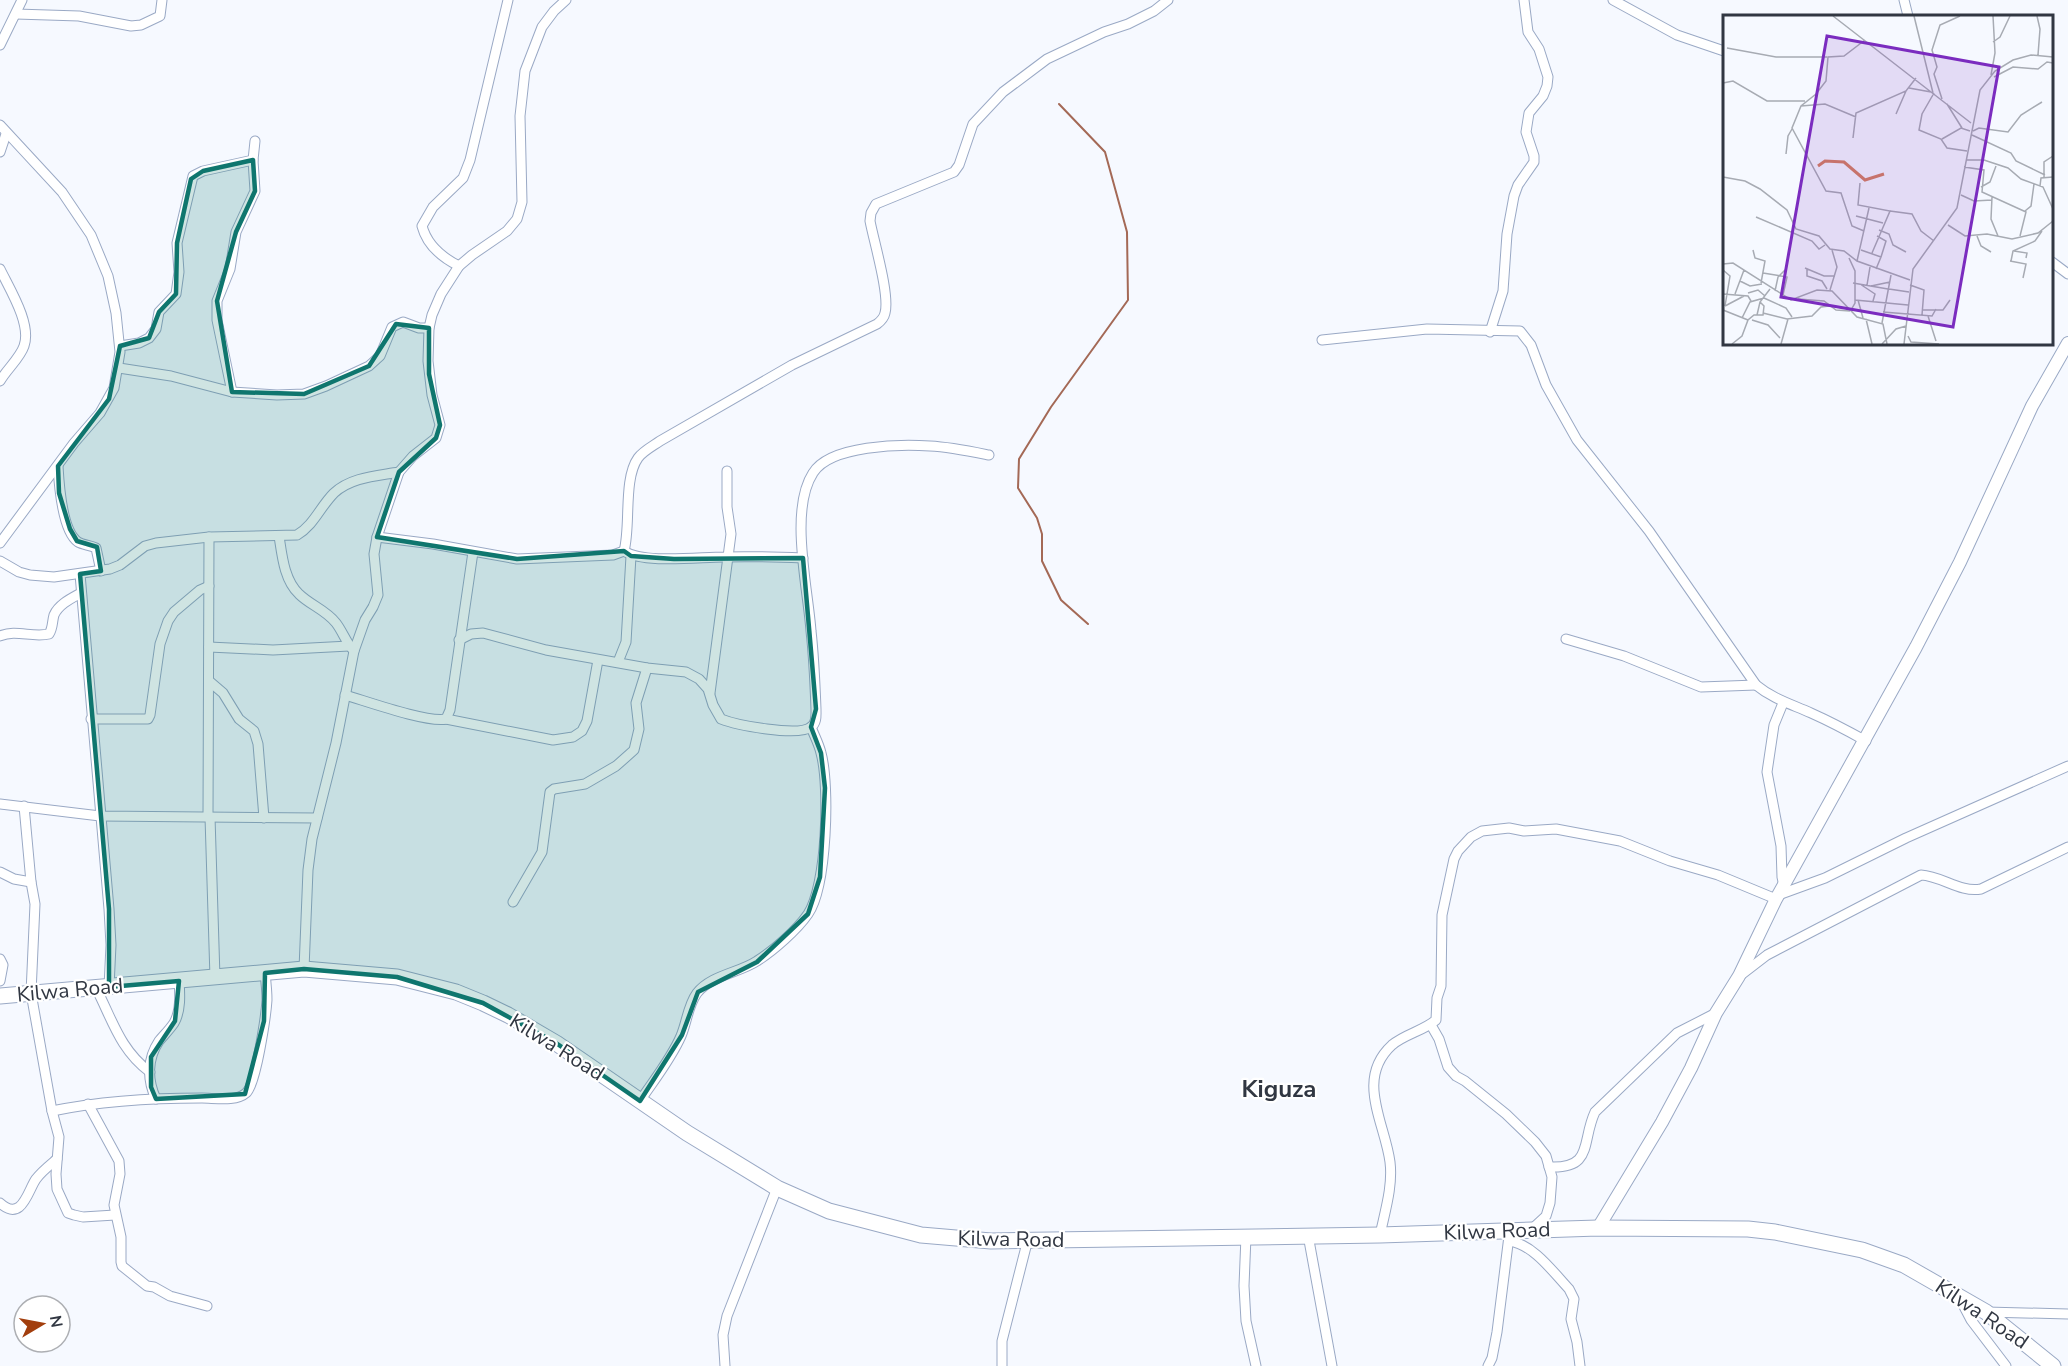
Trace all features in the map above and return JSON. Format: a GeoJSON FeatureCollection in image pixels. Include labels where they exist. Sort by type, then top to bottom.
{"type":"FeatureCollection","features":[{"type":"Feature","properties":{"kind":"highway","name":"Kilwa Road"},"geometry":{"type":"LineString","coordinates":[[0,994],[304,969],[397,977],[448,990],[483,1003],[556,1044],[733,1163],[777,1188],[829,1211],[921,1235],[991,1241],[1380,1234],[1509,1236],[1532,1230],[1748,1228],[1862,1250],[1904,1265],[1986,1312],[2054,1366]]}},
{"type":"Feature","properties":{"kind":"street"},"geometry":{"type":"LineString","coordinates":[[0,45],[22,0]]}},
{"type":"Feature","properties":{"kind":"street"},"geometry":{"type":"LineString","coordinates":[[16,14],[79,16],[136,26],[160,16],[162,0]]}},
{"type":"Feature","properties":{"kind":"street"},"geometry":{"type":"LineString","coordinates":[[459,266],[448,261],[430,245],[422,226],[433,207],[463,178],[470,160],[508,0]]}},
{"type":"Feature","properties":{"kind":"street"},"geometry":{"type":"LineString","coordinates":[[304,969],[308,870],[312,839],[336,743],[351,649],[378,595],[374,554],[377,537],[399,472],[413,456],[436,438],[440,425],[429,374],[429,328],[441,294],[459,266],[507,231],[517,219],[522,202],[520,117],[525,70],[542,27],[554,11],[567,0]]}},
{"type":"Feature","properties":{"kind":"street"},"geometry":{"type":"LineString","coordinates":[[618,662],[626,642],[626,542],[629,490],[633,468],[638,458],[660,441],[758,384],[817,352],[877,324],[885,312],[886,296],[870,221],[876,204],[954,172],[959,165],[973,124],[979,116],[1003,92],[1047,59],[1104,32],[1128,24],[1154,11],[1168,0]]}},
{"type":"Feature","properties":{"kind":"street"},"geometry":{"type":"LineString","coordinates":[[1490,332],[1503,291],[1506,234],[1514,196],[1518,185],[1534,162],[1526,132],[1529,113],[1543,96],[1548,77],[1539,49],[1528,32],[1524,0]]}},
{"type":"Feature","properties":{"kind":"street"},"geometry":{"type":"LineString","coordinates":[[1613,0],[1677,35],[1723,50]]}},
{"type":"Feature","properties":{"kind":"street"},"geometry":{"type":"LineString","coordinates":[[1904,0],[1908,15]]}},
{"type":"Feature","properties":{"kind":"street"},"geometry":{"type":"LineString","coordinates":[[0,152],[3,130]]}},
{"type":"Feature","properties":{"kind":"street"},"geometry":{"type":"LineString","coordinates":[[0,543],[109,399],[119,368],[120,346],[108,276],[91,235],[62,192],[3,130]]}},
{"type":"Feature","properties":{"kind":"street"},"geometry":{"type":"LineString","coordinates":[[232,392],[217,320],[216,301],[230,269],[236,232],[255,191],[253,160],[255,141]]}},
{"type":"Feature","properties":{"kind":"street"},"geometry":{"type":"LineString","coordinates":[[120,346],[139,343],[149,338],[156,329],[159,312],[176,294],[180,272],[178,234],[193,176],[203,171],[253,160]]}},
{"type":"Feature","properties":{"kind":"street"},"geometry":{"type":"LineString","coordinates":[[2053,263],[2068,274]]}},
{"type":"Feature","properties":{"kind":"street"},"geometry":{"type":"LineString","coordinates":[[0,269],[20,313],[25,339],[24,347],[0,381]]}},
{"type":"Feature","properties":{"kind":"street"},"geometry":{"type":"LineString","coordinates":[[119,368],[171,376],[232,392],[277,396],[304,394],[369,366],[380,356],[392,327],[396,324],[403,322],[419,328],[429,328]]}},
{"type":"Feature","properties":{"kind":"street"},"geometry":{"type":"LineString","coordinates":[[1322,340],[1427,329],[1520,331],[1526,336],[1546,385],[1577,440],[1649,531],[1756,685],[1783,703],[1816,715],[1866,741]]}},
{"type":"Feature","properties":{"kind":"street"},"geometry":{"type":"LineString","coordinates":[[1598,1228],[1667,1113],[1716,1013],[1739,976],[1780,893],[1866,741],[1960,562],[2032,406],[2068,343]]}},
{"type":"Feature","properties":{"kind":"street"},"geometry":{"type":"LineString","coordinates":[[459,640],[471,634],[483,633],[546,650],[598,660],[686,672],[699,679],[710,693],[716,713],[721,719],[730,723],[766,729],[800,731],[811,727],[816,720],[801,508],[803,492],[814,470],[832,458],[856,450],[893,446],[929,446],[989,456]]}},
{"type":"Feature","properties":{"kind":"street"},"geometry":{"type":"LineString","coordinates":[[58,466],[59,492],[70,529],[77,541],[96,548],[101,571]]}},
{"type":"Feature","properties":{"kind":"street"},"geometry":{"type":"LineString","coordinates":[[710,693],[731,534],[727,507],[728,471]]}},
{"type":"Feature","properties":{"kind":"street"},"geometry":{"type":"LineString","coordinates":[[0,561],[19,572],[54,577],[101,571],[120,565],[145,546],[156,543],[209,537],[297,535],[307,530],[334,492],[347,484],[367,477],[399,472]]}},
{"type":"Feature","properties":{"kind":"street"},"geometry":{"type":"LineString","coordinates":[[279,536],[285,571],[295,589],[307,601],[326,612],[338,625],[351,649]]}},
{"type":"Feature","properties":{"kind":"street"},"geometry":{"type":"LineString","coordinates":[[209,537],[209,817],[215,978]]}},
{"type":"Feature","properties":{"kind":"street"},"geometry":{"type":"LineString","coordinates":[[377,537],[528,559],[627,554],[675,559],[727,556],[803,558]]}},
{"type":"Feature","properties":{"kind":"street"},"geometry":{"type":"LineString","coordinates":[[446,719],[450,710],[473,552]]}},
{"type":"Feature","properties":{"kind":"street"},"geometry":{"type":"LineString","coordinates":[[80,574],[111,945],[102,987],[113,1028],[127,1052],[150,1072]]}},
{"type":"Feature","properties":{"kind":"street"},"geometry":{"type":"LineString","coordinates":[[91,719],[148,719],[160,644],[168,621],[174,612],[200,590],[209,586]]}},
{"type":"Feature","properties":{"kind":"street"},"geometry":{"type":"LineString","coordinates":[[0,636],[12,633],[49,634],[59,607],[81,593]]}},
{"type":"Feature","properties":{"kind":"street"},"geometry":{"type":"LineString","coordinates":[[1566,639],[1624,656],[1701,687],[1756,685]]}},
{"type":"Feature","properties":{"kind":"street"},"geometry":{"type":"LineString","coordinates":[[210,647],[273,650],[351,649]]}},
{"type":"Feature","properties":{"kind":"street"},"geometry":{"type":"LineString","coordinates":[[345,694],[387,708],[432,718],[553,740],[573,737],[582,731],[587,721],[598,660]]}},
{"type":"Feature","properties":{"kind":"street"},"geometry":{"type":"LineString","coordinates":[[513,902],[542,852],[550,792],[554,789],[585,784],[616,766],[634,750],[639,729],[636,703],[647,668]]}},
{"type":"Feature","properties":{"kind":"street"},"geometry":{"type":"LineString","coordinates":[[208,681],[224,693],[239,719],[254,731],[258,744],[264,818]]}},
{"type":"Feature","properties":{"kind":"street"},"geometry":{"type":"LineString","coordinates":[[1780,893],[1781,846],[1767,772],[1774,725],[1783,703]]}},
{"type":"Feature","properties":{"kind":"street"},"geometry":{"type":"LineString","coordinates":[[640,1101],[682,1035],[691,1003],[698,992],[732,972],[757,962],[795,928],[808,914],[815,900],[823,855],[825,788],[821,753],[811,727]]}},
{"type":"Feature","properties":{"kind":"street"},"geometry":{"type":"LineString","coordinates":[[1380,1234],[1389,1189],[1390,1162],[1376,1110],[1373,1080],[1383,1056],[1392,1045],[1436,1020],[1437,998],[1441,986],[1442,915],[1454,859],[1471,837],[1482,831],[1509,828],[1524,831],[1556,829],[1603,837],[1620,841],[1687,868],[1780,893],[1825,878],[1906,838],[2068,766]]}},
{"type":"Feature","properties":{"kind":"street"},"geometry":{"type":"LineString","coordinates":[[0,804],[100,816],[317,818]]}},
{"type":"Feature","properties":{"kind":"street"},"geometry":{"type":"LineString","coordinates":[[24,806],[35,904],[31,993],[52,1111],[59,1137],[57,1189],[68,1213],[82,1217],[115,1215]]}},
{"type":"Feature","properties":{"kind":"street"},"geometry":{"type":"LineString","coordinates":[[1739,976],[1767,955],[1921,875],[1938,878],[1974,891],[2068,847]]}},
{"type":"Feature","properties":{"kind":"street"},"geometry":{"type":"LineString","coordinates":[[0,872],[14,879],[31,882]]}},
{"type":"Feature","properties":{"kind":"street"},"geometry":{"type":"LineString","coordinates":[[0,959],[3,965],[0,994]]}},
{"type":"Feature","properties":{"kind":"street"},"geometry":{"type":"LineString","coordinates":[[52,1111],[88,1104],[156,1099],[240,1097],[249,1089],[264,1021],[267,999],[265,973]]}},
{"type":"Feature","properties":{"kind":"street"},"geometry":{"type":"LineString","coordinates":[[156,1099],[151,1087],[150,1072],[154,1050],[175,1021],[180,997],[180,981]]}},
{"type":"Feature","properties":{"kind":"street"},"geometry":{"type":"LineString","coordinates":[[1549,1167],[1569,1166],[1580,1161],[1585,1151],[1588,1126],[1595,1112],[1677,1033],[1716,1013]]}},
{"type":"Feature","properties":{"kind":"street"},"geometry":{"type":"LineString","coordinates":[[1431,1024],[1439,1039],[1448,1068],[1506,1114],[1546,1156],[1552,1177],[1550,1203],[1546,1216],[1532,1230]]}},
{"type":"Feature","properties":{"kind":"street"},"geometry":{"type":"LineString","coordinates":[[88,1104],[119,1161],[120,1174],[114,1197],[115,1215],[121,1237],[122,1266],[147,1286],[159,1289],[170,1296],[207,1306]]}},
{"type":"Feature","properties":{"kind":"street"},"geometry":{"type":"LineString","coordinates":[[0,1203],[8,1208],[15,1208],[22,1204],[36,1179],[57,1159]]}},
{"type":"Feature","properties":{"kind":"street"},"geometry":{"type":"LineString","coordinates":[[725,1366],[723,1335],[727,1316],[777,1188]]}},
{"type":"Feature","properties":{"kind":"street"},"geometry":{"type":"LineString","coordinates":[[1308,1235],[1332,1366]]}},
{"type":"Feature","properties":{"kind":"street"},"geometry":{"type":"LineString","coordinates":[[1246,1236],[1244,1286],[1246,1321],[1256,1366]]}},
{"type":"Feature","properties":{"kind":"street"},"geometry":{"type":"LineString","coordinates":[[1488,1366],[1492,1358],[1497,1332],[1509,1236],[1530,1249],[1573,1295],[1571,1318],[1580,1366]]}},
{"type":"Feature","properties":{"kind":"street"},"geometry":{"type":"LineString","coordinates":[[1002,1366],[1002,1341],[1028,1239]]}},
{"type":"Feature","properties":{"kind":"street"},"geometry":{"type":"LineString","coordinates":[[1959,1296],[1971,1320],[2006,1366]]}},
{"type":"Feature","properties":{"kind":"street"},"geometry":{"type":"LineString","coordinates":[[1986,1312],[2068,1314]]}},
{"type":"Feature","properties":{"kind":"highlighted area"},"geometry":{"type":"Polygon","coordinates":[[[253,160],[255,191],[236,232],[217,301],[232,392],[304,394],[369,366],[396,324],[429,328],[429,374],[440,425],[436,438],[399,472],[377,537],[517,559],[624,551],[631,556],[674,559],[803,558],[816,709],[811,727],[821,753],[825,788],[820,877],[808,914],[757,962],[698,992],[682,1035],[640,1101],[556,1043],[483,1003],[397,977],[304,969],[265,973],[264,1021],[245,1094],[156,1099],[151,1087],[151,1057],[175,1021],[179,981],[109,987],[109,909],[80,574],[101,571],[97,547],[77,541],[70,529],[59,493],[58,466],[109,399],[120,346],[149,338],[159,312],[176,294],[177,243],[191,179],[203,171],[253,160]]]}},
{"type":"Feature","properties":{"kind":"waterway"},"geometry":{"type":"LineString","coordinates":[[1059,104],[1105,152],[1127,232],[1128,300],[1051,407],[1019,459],[1018,488],[1037,518],[1042,534],[1042,561],[1061,600],[1088,624]]}},
{"type":"Feature","properties":{"kind":"district","name":"Kiguza"},"geometry":{"type":"Point","coordinates":[1279,1089]}}]}
